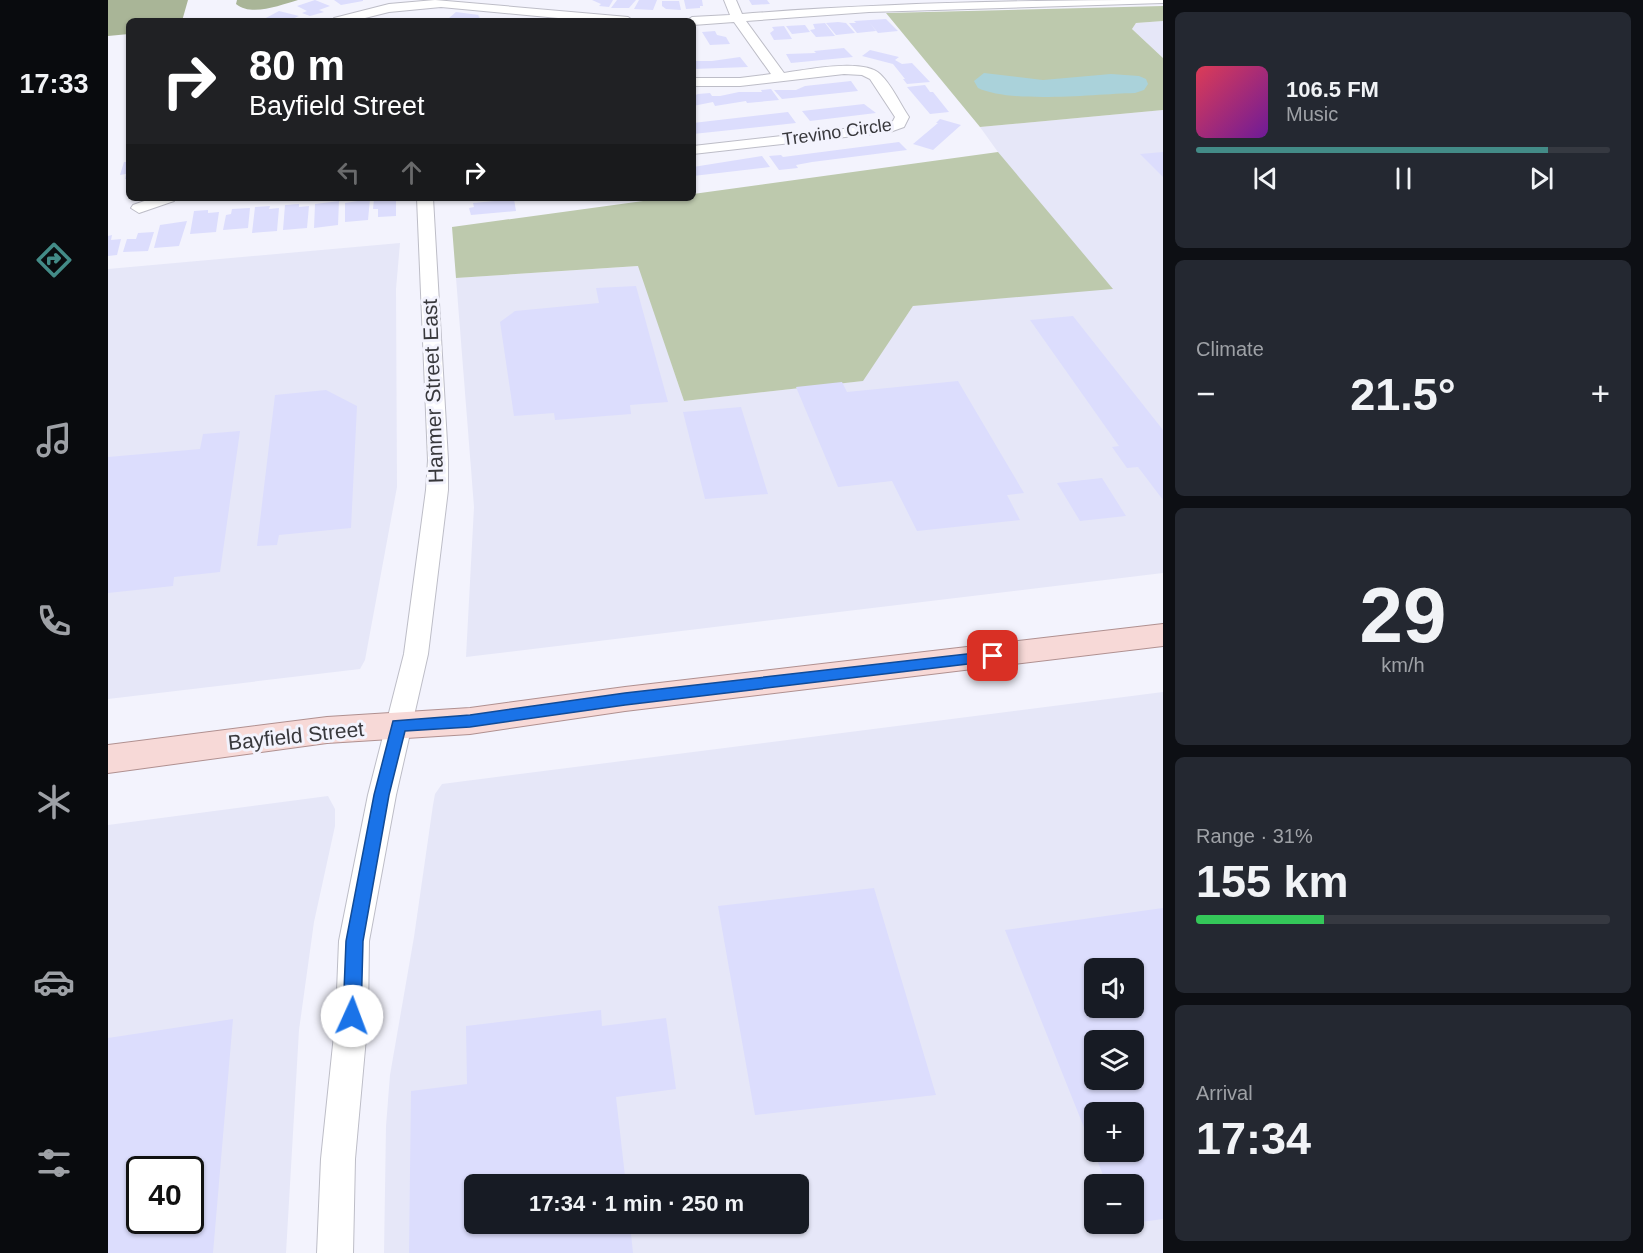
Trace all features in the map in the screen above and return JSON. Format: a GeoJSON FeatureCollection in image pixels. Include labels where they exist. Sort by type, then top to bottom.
{"type":"FeatureCollection","features":[{"type":"Feature","properties":{"kind":"main road","name":"Bayfield Street"},"geometry":{"type":"LineString","coordinates":[[108,759],[327,730],[470,721],[625,699],[1163,635]]}},
{"type":"Feature","properties":{"kind":"street"},"geometry":{"type":"LineString","coordinates":[[508,18],[524,0]]}},
{"type":"Feature","properties":{"kind":"street"},"geometry":{"type":"LineString","coordinates":[[730,0],[738,19],[779,76]]}},
{"type":"Feature","properties":{"kind":"street"},"geometry":{"type":"LineString","coordinates":[[696,21],[964,3],[1160,0]]}},
{"type":"Feature","properties":{"kind":"street"},"geometry":{"type":"LineString","coordinates":[[350,18],[389,8],[423,4],[462,4],[597,18]]}},
{"type":"Feature","properties":{"kind":"street","name":"Trevino Circle"},"geometry":{"type":"LineString","coordinates":[[696,82],[740,82],[844,70],[866,71],[875,76],[900,113],[902,121],[890,128],[696,150]]}},
{"type":"Feature","properties":{"kind":"street"},"geometry":{"type":"LineString","coordinates":[[139,208],[159,201]]}},
{"type":"Feature","properties":{"kind":"street","name":"Hanmer Street East"},"geometry":{"type":"LineString","coordinates":[[335,1253],[338,1159],[352,1016],[354,941],[382,795],[416,654],[437,490],[438,460],[425,201]]}},
{"type":"Feature","properties":{"kind":"shaded area"},"geometry":{"type":"Polygon","coordinates":[[[1163,21],[1163,58],[1132,29],[1136,23],[1163,21]]]}},
{"type":"Feature","properties":{"kind":"shaded area"},"geometry":{"type":"Polygon","coordinates":[[[984,73],[1043,80],[1111,74],[1139,76],[1146,79],[1148,84],[1144,90],[1135,93],[1054,97],[1011,96],[978,88],[974,81],[984,73]]]}},
{"type":"Feature","properties":{"kind":"shaded area"},"geometry":{"type":"Polygon","coordinates":[[[1163,110],[1163,573],[466,657],[474,507],[456,278],[639,266],[684,401],[862,381],[913,306],[1092,283],[980,127],[1163,110]]]}},
{"type":"Feature","properties":{"kind":"shaded area"},"geometry":{"type":"Polygon","coordinates":[[[400,243],[396,289],[397,487],[365,660],[360,669],[108,699],[108,269],[400,243]]]}},
{"type":"Feature","properties":{"kind":"shaded area"},"geometry":{"type":"Polygon","coordinates":[[[1163,692],[1163,1253],[384,1253],[386,1126],[390,1075],[414,937],[435,794],[442,784],[1163,692]]]}},
{"type":"Feature","properties":{"kind":"shaded area"},"geometry":{"type":"Polygon","coordinates":[[[328,796],[335,809],[335,826],[314,922],[299,1030],[286,1253],[108,1253],[108,825],[328,796]]]}},
{"type":"Feature","properties":{"kind":"green space"},"geometry":{"type":"Polygon","coordinates":[[[108,0],[188,0],[183,18],[126,18],[126,34],[108,36],[108,0]]]}},
{"type":"Feature","properties":{"kind":"green space"},"geometry":{"type":"Polygon","coordinates":[[[237,0],[298,0],[275,7],[250,10],[236,4],[237,0]]]}},
{"type":"Feature","properties":{"kind":"green space"},"geometry":{"type":"Polygon","coordinates":[[[1163,6],[1163,21],[1136,23],[1132,29],[1163,58],[1163,110],[980,127],[886,13],[1163,6]]]}},
{"type":"Feature","properties":{"kind":"green space"},"geometry":{"type":"Polygon","coordinates":[[[998,152],[1113,289],[913,306],[863,381],[684,401],[638,266],[456,278],[452,227],[643,201],[696,201],[696,194],[998,152]]]}},
{"type":"Feature","properties":{"kind":"building"},"geometry":{"type":"Polygon","coordinates":[[[315,0],[330,6],[319,10],[324,12],[310,16],[302,13],[307,11],[297,6],[315,0]]]}},
{"type":"Feature","properties":{"kind":"building"},"geometry":{"type":"Polygon","coordinates":[[[334,0],[363,0],[363,1],[341,5],[334,0]]]}},
{"type":"Feature","properties":{"kind":"building"},"geometry":{"type":"Polygon","coordinates":[[[592,0],[613,0],[609,7],[599,6],[601,4],[592,0]]]}},
{"type":"Feature","properties":{"kind":"building"},"geometry":{"type":"Polygon","coordinates":[[[617,0],[636,0],[629,8],[611,8],[617,0]]]}},
{"type":"Feature","properties":{"kind":"building"},"geometry":{"type":"Polygon","coordinates":[[[639,0],[657,0],[653,10],[634,9],[639,0]]]}},
{"type":"Feature","properties":{"kind":"building"},"geometry":{"type":"Polygon","coordinates":[[[684,0],[702,0],[703,6],[686,9],[684,0]]]}},
{"type":"Feature","properties":{"kind":"building"},"geometry":{"type":"Polygon","coordinates":[[[749,0],[767,0],[770,4],[752,5],[749,0]]]}},
{"type":"Feature","properties":{"kind":"building"},"geometry":{"type":"Polygon","coordinates":[[[662,1],[679,1],[681,10],[666,9],[662,6],[662,1]]]}},
{"type":"Feature","properties":{"kind":"building"},"geometry":{"type":"Polygon","coordinates":[[[279,11],[299,16],[294,18],[266,18],[279,11]]]}},
{"type":"Feature","properties":{"kind":"building"},"geometry":{"type":"Polygon","coordinates":[[[456,12],[480,17],[479,18],[449,18],[456,12]]]}},
{"type":"Feature","properties":{"kind":"building"},"geometry":{"type":"Polygon","coordinates":[[[886,19],[898,31],[878,33],[869,22],[876,31],[857,33],[849,23],[856,23],[854,21],[886,19]]]}},
{"type":"Feature","properties":{"kind":"building"},"geometry":{"type":"Polygon","coordinates":[[[825,23],[835,36],[816,37],[810,30],[815,29],[813,24],[825,23]]]}},
{"type":"Feature","properties":{"kind":"building"},"geometry":{"type":"Polygon","coordinates":[[[826,23],[846,23],[855,33],[836,35],[826,23]]]}},
{"type":"Feature","properties":{"kind":"building"},"geometry":{"type":"Polygon","coordinates":[[[805,25],[810,32],[792,34],[786,26],[805,25]]]}},
{"type":"Feature","properties":{"kind":"building"},"geometry":{"type":"Polygon","coordinates":[[[784,26],[792,39],[774,40],[770,33],[774,30],[772,27],[784,26]]]}},
{"type":"Feature","properties":{"kind":"building"},"geometry":{"type":"Polygon","coordinates":[[[715,31],[717,35],[726,37],[730,44],[710,45],[702,32],[715,31]]]}},
{"type":"Feature","properties":{"kind":"building"},"geometry":{"type":"Polygon","coordinates":[[[844,48],[853,57],[791,63],[786,54],[816,53],[814,51],[844,48]]]}},
{"type":"Feature","properties":{"kind":"building"},"geometry":{"type":"Polygon","coordinates":[[[870,50],[899,57],[895,60],[902,64],[912,63],[930,82],[907,84],[893,64],[862,56],[870,50]]]}},
{"type":"Feature","properties":{"kind":"building"},"geometry":{"type":"Polygon","coordinates":[[[740,57],[748,67],[696,69],[696,61],[740,57]]]}},
{"type":"Feature","properties":{"kind":"building"},"geometry":{"type":"Polygon","coordinates":[[[851,81],[858,91],[782,99],[774,90],[796,90],[805,86],[851,81]]]}},
{"type":"Feature","properties":{"kind":"building"},"geometry":{"type":"Polygon","coordinates":[[[925,85],[949,112],[930,114],[907,87],[925,85]]]}},
{"type":"Feature","properties":{"kind":"building"},"geometry":{"type":"Polygon","coordinates":[[[771,89],[779,100],[747,103],[746,101],[715,106],[713,102],[696,105],[696,95],[698,94],[710,93],[712,96],[720,96],[739,92],[762,92],[761,90],[771,89]]]}},
{"type":"Feature","properties":{"kind":"building"},"geometry":{"type":"Polygon","coordinates":[[[864,104],[876,113],[810,121],[802,111],[864,104]]]}},
{"type":"Feature","properties":{"kind":"building"},"geometry":{"type":"Polygon","coordinates":[[[788,112],[796,123],[696,134],[696,123],[788,112]]]}},
{"type":"Feature","properties":{"kind":"building"},"geometry":{"type":"Polygon","coordinates":[[[940,119],[961,125],[933,150],[913,144],[938,123],[936,123],[940,119]]]}},
{"type":"Feature","properties":{"kind":"building"},"geometry":{"type":"Polygon","coordinates":[[[899,142],[907,150],[812,162],[796,165],[798,168],[779,170],[769,156],[781,155],[783,157],[899,142]]]}},
{"type":"Feature","properties":{"kind":"building"},"geometry":{"type":"Polygon","coordinates":[[[1163,152],[1163,177],[1140,154],[1163,152]]]}},
{"type":"Feature","properties":{"kind":"building"},"geometry":{"type":"Polygon","coordinates":[[[762,156],[770,167],[696,176],[696,167],[762,156]]]}},
{"type":"Feature","properties":{"kind":"building"},"geometry":{"type":"Polygon","coordinates":[[[124,162],[126,162],[126,174],[120,175],[124,162]]]}},
{"type":"Feature","properties":{"kind":"building"},"geometry":{"type":"Polygon","coordinates":[[[339,201],[338,225],[314,228],[315,204],[339,201]]]}},
{"type":"Feature","properties":{"kind":"building"},"geometry":{"type":"Polygon","coordinates":[[[370,201],[368,220],[345,222],[345,203],[370,201]]]}},
{"type":"Feature","properties":{"kind":"building"},"geometry":{"type":"Polygon","coordinates":[[[374,201],[396,201],[396,216],[378,217],[378,209],[373,209],[374,201]]]}},
{"type":"Feature","properties":{"kind":"building"},"geometry":{"type":"Polygon","coordinates":[[[514,201],[516,211],[471,215],[469,208],[474,207],[473,203],[514,201]]]}},
{"type":"Feature","properties":{"kind":"building"},"geometry":{"type":"Polygon","coordinates":[[[299,204],[299,207],[309,206],[307,228],[283,230],[285,205],[299,204]]]}},
{"type":"Feature","properties":{"kind":"building"},"geometry":{"type":"Polygon","coordinates":[[[270,206],[269,209],[279,208],[277,231],[252,233],[255,207],[270,206]]]}},
{"type":"Feature","properties":{"kind":"building"},"geometry":{"type":"Polygon","coordinates":[[[250,208],[248,228],[223,230],[226,215],[231,214],[232,209],[250,208]]]}},
{"type":"Feature","properties":{"kind":"building"},"geometry":{"type":"Polygon","coordinates":[[[208,210],[208,213],[219,212],[216,232],[190,234],[194,211],[208,210]]]}},
{"type":"Feature","properties":{"kind":"building"},"geometry":{"type":"Polygon","coordinates":[[[187,221],[179,246],[154,248],[160,225],[187,221]]]}},
{"type":"Feature","properties":{"kind":"building"},"geometry":{"type":"Polygon","coordinates":[[[154,232],[148,251],[123,252],[127,239],[136,239],[138,233],[154,232]]]}},
{"type":"Feature","properties":{"kind":"building"},"geometry":{"type":"Polygon","coordinates":[[[112,235],[111,240],[121,239],[117,255],[108,256],[108,236],[112,235]]]}},
{"type":"Feature","properties":{"kind":"building"},"geometry":{"type":"Polygon","coordinates":[[[636,286],[668,402],[630,405],[631,414],[555,420],[554,413],[514,416],[500,322],[515,311],[599,303],[596,288],[636,286]]]}},
{"type":"Feature","properties":{"kind":"building"},"geometry":{"type":"Polygon","coordinates":[[[1073,316],[1163,430],[1163,500],[1138,467],[1127,468],[1112,447],[1119,446],[1030,320],[1073,316]]]}},
{"type":"Feature","properties":{"kind":"building"},"geometry":{"type":"Polygon","coordinates":[[[958,381],[1024,493],[1007,495],[1020,520],[917,531],[892,481],[838,487],[796,387],[842,382],[847,392],[958,381]]]}},
{"type":"Feature","properties":{"kind":"building"},"geometry":{"type":"Polygon","coordinates":[[[326,390],[357,406],[351,528],[279,535],[277,545],[257,546],[275,395],[326,390]]]}},
{"type":"Feature","properties":{"kind":"building"},"geometry":{"type":"Polygon","coordinates":[[[741,407],[768,494],[705,499],[683,412],[741,407]]]}},
{"type":"Feature","properties":{"kind":"building"},"geometry":{"type":"Polygon","coordinates":[[[240,431],[220,572],[174,577],[173,586],[108,593],[108,457],[200,449],[203,434],[240,431]]]}},
{"type":"Feature","properties":{"kind":"building"},"geometry":{"type":"Polygon","coordinates":[[[1102,478],[1126,516],[1080,521],[1057,483],[1102,478]]]}},
{"type":"Feature","properties":{"kind":"building"},"geometry":{"type":"Polygon","coordinates":[[[874,888],[936,1095],[755,1115],[718,906],[874,888]]]}},
{"type":"Feature","properties":{"kind":"building"},"geometry":{"type":"Polygon","coordinates":[[[1163,908],[1163,1219],[1144,1222],[1144,1174],[1103,1174],[1098,1162],[1144,1162],[1144,1102],[1084,1102],[1084,1128],[1005,930],[1163,908]]]}},
{"type":"Feature","properties":{"kind":"building"},"geometry":{"type":"Polygon","coordinates":[[[601,1010],[602,1026],[666,1018],[676,1089],[616,1097],[625,1174],[464,1174],[464,1234],[631,1234],[633,1253],[409,1253],[411,1091],[467,1084],[466,1026],[601,1010]]]}},
{"type":"Feature","properties":{"kind":"building"},"geometry":{"type":"Polygon","coordinates":[[[233,1019],[213,1253],[108,1253],[108,1038],[233,1019]]]}},
{"type":"Feature","properties":{"kind":"route"},"geometry":{"type":"LineString","coordinates":[[352,1016],[354,941],[382,795],[399,726],[470,721],[625,699],[993,656]]}}]}
